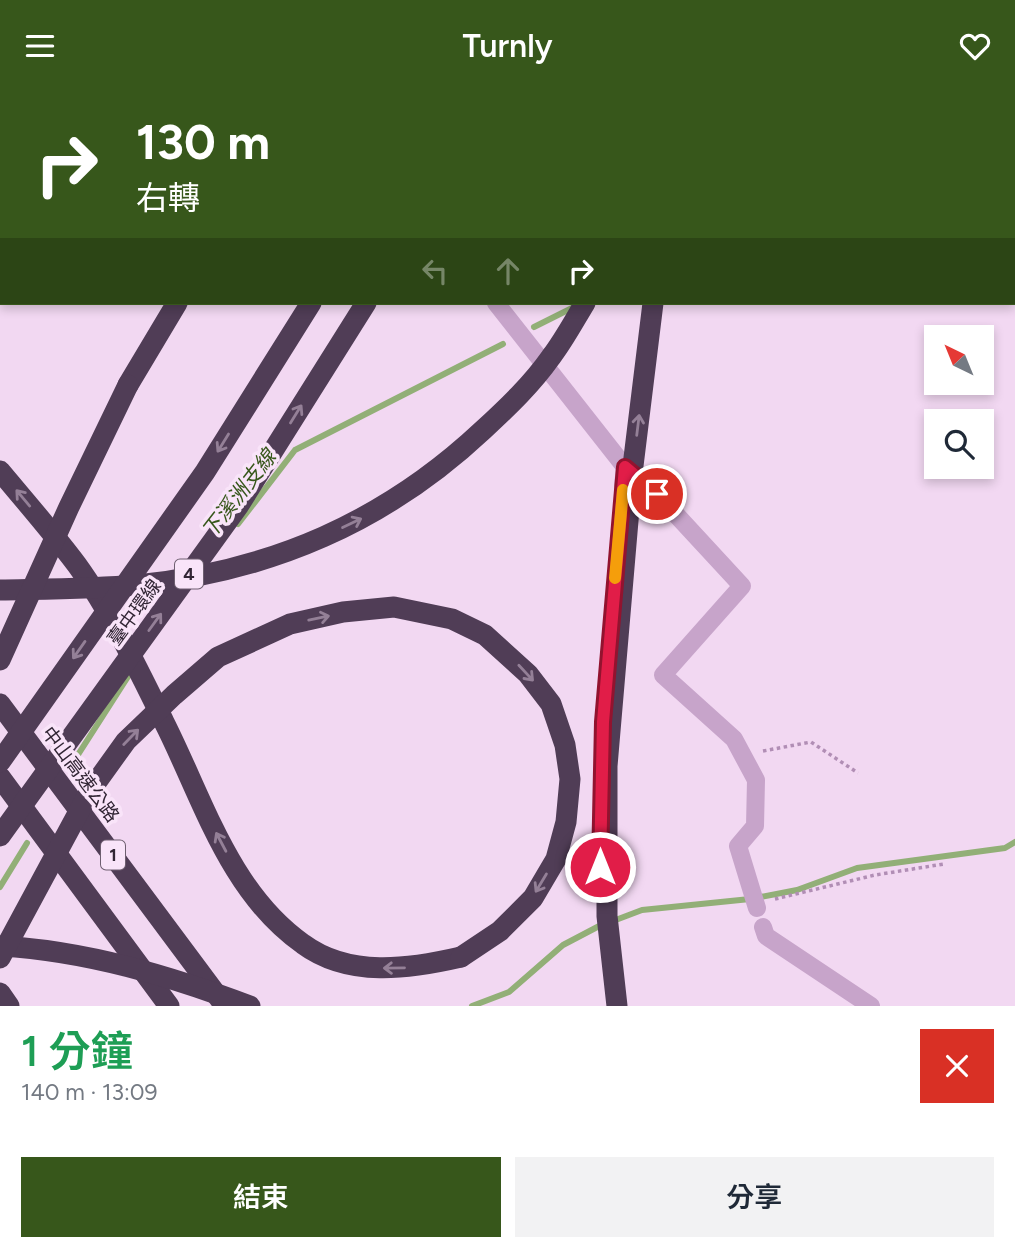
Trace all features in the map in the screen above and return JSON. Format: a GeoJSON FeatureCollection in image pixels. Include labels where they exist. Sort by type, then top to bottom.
{"type":"FeatureCollection","features":[{"type":"Feature","properties":{"kind":"highway"},"geometry":{"type":"LineString","coordinates":[[0,660],[128,385],[176,305]]}},
{"type":"Feature","properties":{"kind":"highway","name":"臺中環線"},"geometry":{"type":"LineString","coordinates":[[0,762],[205,472],[310,305]]}},
{"type":"Feature","properties":{"kind":"highway","name":"臺中環線"},"geometry":{"type":"LineString","coordinates":[[0,836],[239,505],[365,305]]}},
{"type":"Feature","properties":{"kind":"highway"},"geometry":{"type":"LineString","coordinates":[[0,590],[138,585],[216,572],[290,552],[357,521],[403,495],[457,455],[516,399],[552,357],[584,305]]}},
{"type":"Feature","properties":{"kind":"highway"},"geometry":{"type":"LineString","coordinates":[[617,1006],[607,916],[607,766],[632,474],[653,305]]}},
{"type":"Feature","properties":{"kind":"highway"},"geometry":{"type":"LineString","coordinates":[[0,471],[78,567],[165,724],[198,798],[240,879],[264,908],[303,945],[338,961],[374,968],[415,967],[461,957],[500,931],[533,898],[556,859],[566,822],[570,779],[565,745],[551,704],[528,674],[485,635],[452,619],[394,607],[343,612],[290,624],[218,657],[174,695],[126,741],[90,791],[0,958]]}},
{"type":"Feature","properties":{"kind":"highway","name":"中山高速公路"},"geometry":{"type":"LineString","coordinates":[[0,704],[225,1006]]}},
{"type":"Feature","properties":{"kind":"highway","name":"1"},"geometry":{"type":"LineString","coordinates":[[0,777],[169,1006]]}},
{"type":"Feature","properties":{"kind":"highway"},"geometry":{"type":"LineString","coordinates":[[0,946],[110,962],[184,981],[250,1006]]}},
{"type":"Feature","properties":{"kind":"highway"},"geometry":{"type":"LineString","coordinates":[[0,993],[9,1006]]}},
{"type":"Feature","properties":{"kind":"lane"},"geometry":{"type":"LineString","coordinates":[[498,305],[625,467],[657,494],[742,586],[663,675],[734,739],[757,780],[755,826],[738,846],[757,906]]}},
{"type":"Feature","properties":{"kind":"lane"},"geometry":{"type":"LineString","coordinates":[[609,1006],[599,831],[603,722],[625,467]]}},
{"type":"Feature","properties":{"kind":"lane"},"geometry":{"type":"LineString","coordinates":[[763,927],[766,936],[871,1006]]}},
{"type":"Feature","properties":{"kind":"path"},"geometry":{"type":"LineString","coordinates":[[744,754],[811,741],[858,773]]}},
{"type":"Feature","properties":{"kind":"path"},"geometry":{"type":"LineString","coordinates":[[757,906],[874,875],[944,864]]}},
{"type":"Feature","properties":{"kind":"waterway","name":"下溪洲支線"},"geometry":{"type":"LineString","coordinates":[[534,327],[574,307]]}},
{"type":"Feature","properties":{"kind":"waterway","name":"下溪洲支線"},"geometry":{"type":"LineString","coordinates":[[238,524],[295,450],[503,344]]}},
{"type":"Feature","properties":{"kind":"waterway","name":"下溪洲支線"},"geometry":{"type":"LineString","coordinates":[[72,764],[131,672]]}},
{"type":"Feature","properties":{"kind":"waterway"},"geometry":{"type":"LineString","coordinates":[[613,921],[642,910],[750,899],[797,890],[857,868],[1005,848],[1015,842]]}},
{"type":"Feature","properties":{"kind":"waterway","name":"下溪洲支線"},"geometry":{"type":"LineString","coordinates":[[0,887],[27,843]]}},
{"type":"Feature","properties":{"kind":"waterway"},"geometry":{"type":"LineString","coordinates":[[472,1006],[509,992],[563,945],[603,924]]}},
{"type":"Feature","properties":{"kind":"slow traffic"},"geometry":{"type":"LineString","coordinates":[[615,578],[623,490]]}},
{"type":"Feature","properties":{"kind":"route"},"geometry":{"type":"LineString","coordinates":[[600,867],[599,806],[603,722],[625,467],[657,494]]}}]}
